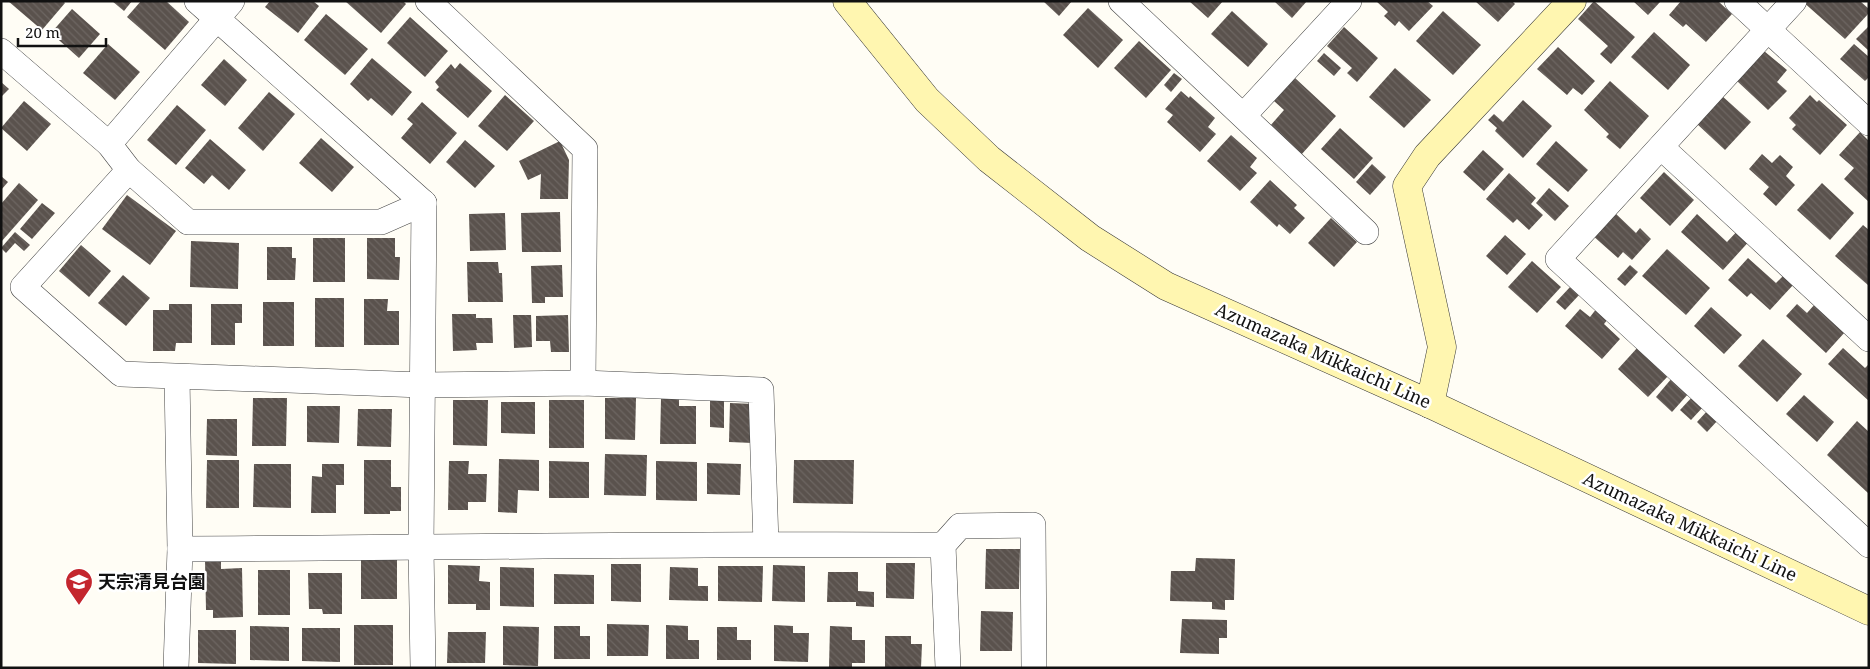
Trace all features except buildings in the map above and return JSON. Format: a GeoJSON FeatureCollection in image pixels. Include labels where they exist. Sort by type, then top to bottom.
{"type":"FeatureCollection","features":[{"type":"Feature","properties":{"kind":"main road","name":"Azumazaka Mikkaichi Line"},"geometry":{"type":"LineString","coordinates":[[847,1],[927,100],[989,159],[1090,238],[1166,286],[1430,404],[1869,611]]}},
{"type":"Feature","properties":{"kind":"main road"},"geometry":{"type":"LineString","coordinates":[[1430,404],[1442,348],[1407,186],[1427,156],[1572,1]]}},
{"type":"Feature","properties":{"kind":"street"},"geometry":{"type":"LineString","coordinates":[[196,1],[225,10],[424,203],[421,548],[423,668]]}},
{"type":"Feature","properties":{"kind":"street"},"geometry":{"type":"LineString","coordinates":[[428,1],[585,149],[584,383]]}},
{"type":"Feature","properties":{"kind":"street"},"geometry":{"type":"LineString","coordinates":[[1244,115],[1350,1]]}},
{"type":"Feature","properties":{"kind":"street"},"geometry":{"type":"LineString","coordinates":[[1737,1],[1869,123]]}},
{"type":"Feature","properties":{"kind":"street"},"geometry":{"type":"LineString","coordinates":[[1794,1],[1558,259],[1869,545]]}},
{"type":"Feature","properties":{"kind":"street"},"geometry":{"type":"LineString","coordinates":[[1129,4],[1366,232]]}},
{"type":"Feature","properties":{"kind":"street"},"geometry":{"type":"LineString","coordinates":[[109,144],[225,10]]}},
{"type":"Feature","properties":{"kind":"street"},"geometry":{"type":"LineString","coordinates":[[1,51],[109,144],[129,170],[188,222],[381,222],[424,203]]}},
{"type":"Feature","properties":{"kind":"street"},"geometry":{"type":"LineString","coordinates":[[1661,147],[1869,339]]}},
{"type":"Feature","properties":{"kind":"street"},"geometry":{"type":"LineString","coordinates":[[129,170],[23,287],[122,374],[422,385],[584,383],[761,390],[766,544]]}},
{"type":"Feature","properties":{"kind":"street"},"geometry":{"type":"LineString","coordinates":[[176,668],[180,549],[177,376]]}},
{"type":"Feature","properties":{"kind":"street"},"geometry":{"type":"LineString","coordinates":[[948,668],[943,545],[960,526],[1033,525],[1034,668]]}},
{"type":"Feature","properties":{"kind":"street"},"geometry":{"type":"LineString","coordinates":[[180,549],[766,544],[943,545]]}},
{"type":"Feature","properties":{"kind":"place","name":"天宗清見台園"},"geometry":{"type":"Point","coordinates":[79,606]}}]}
